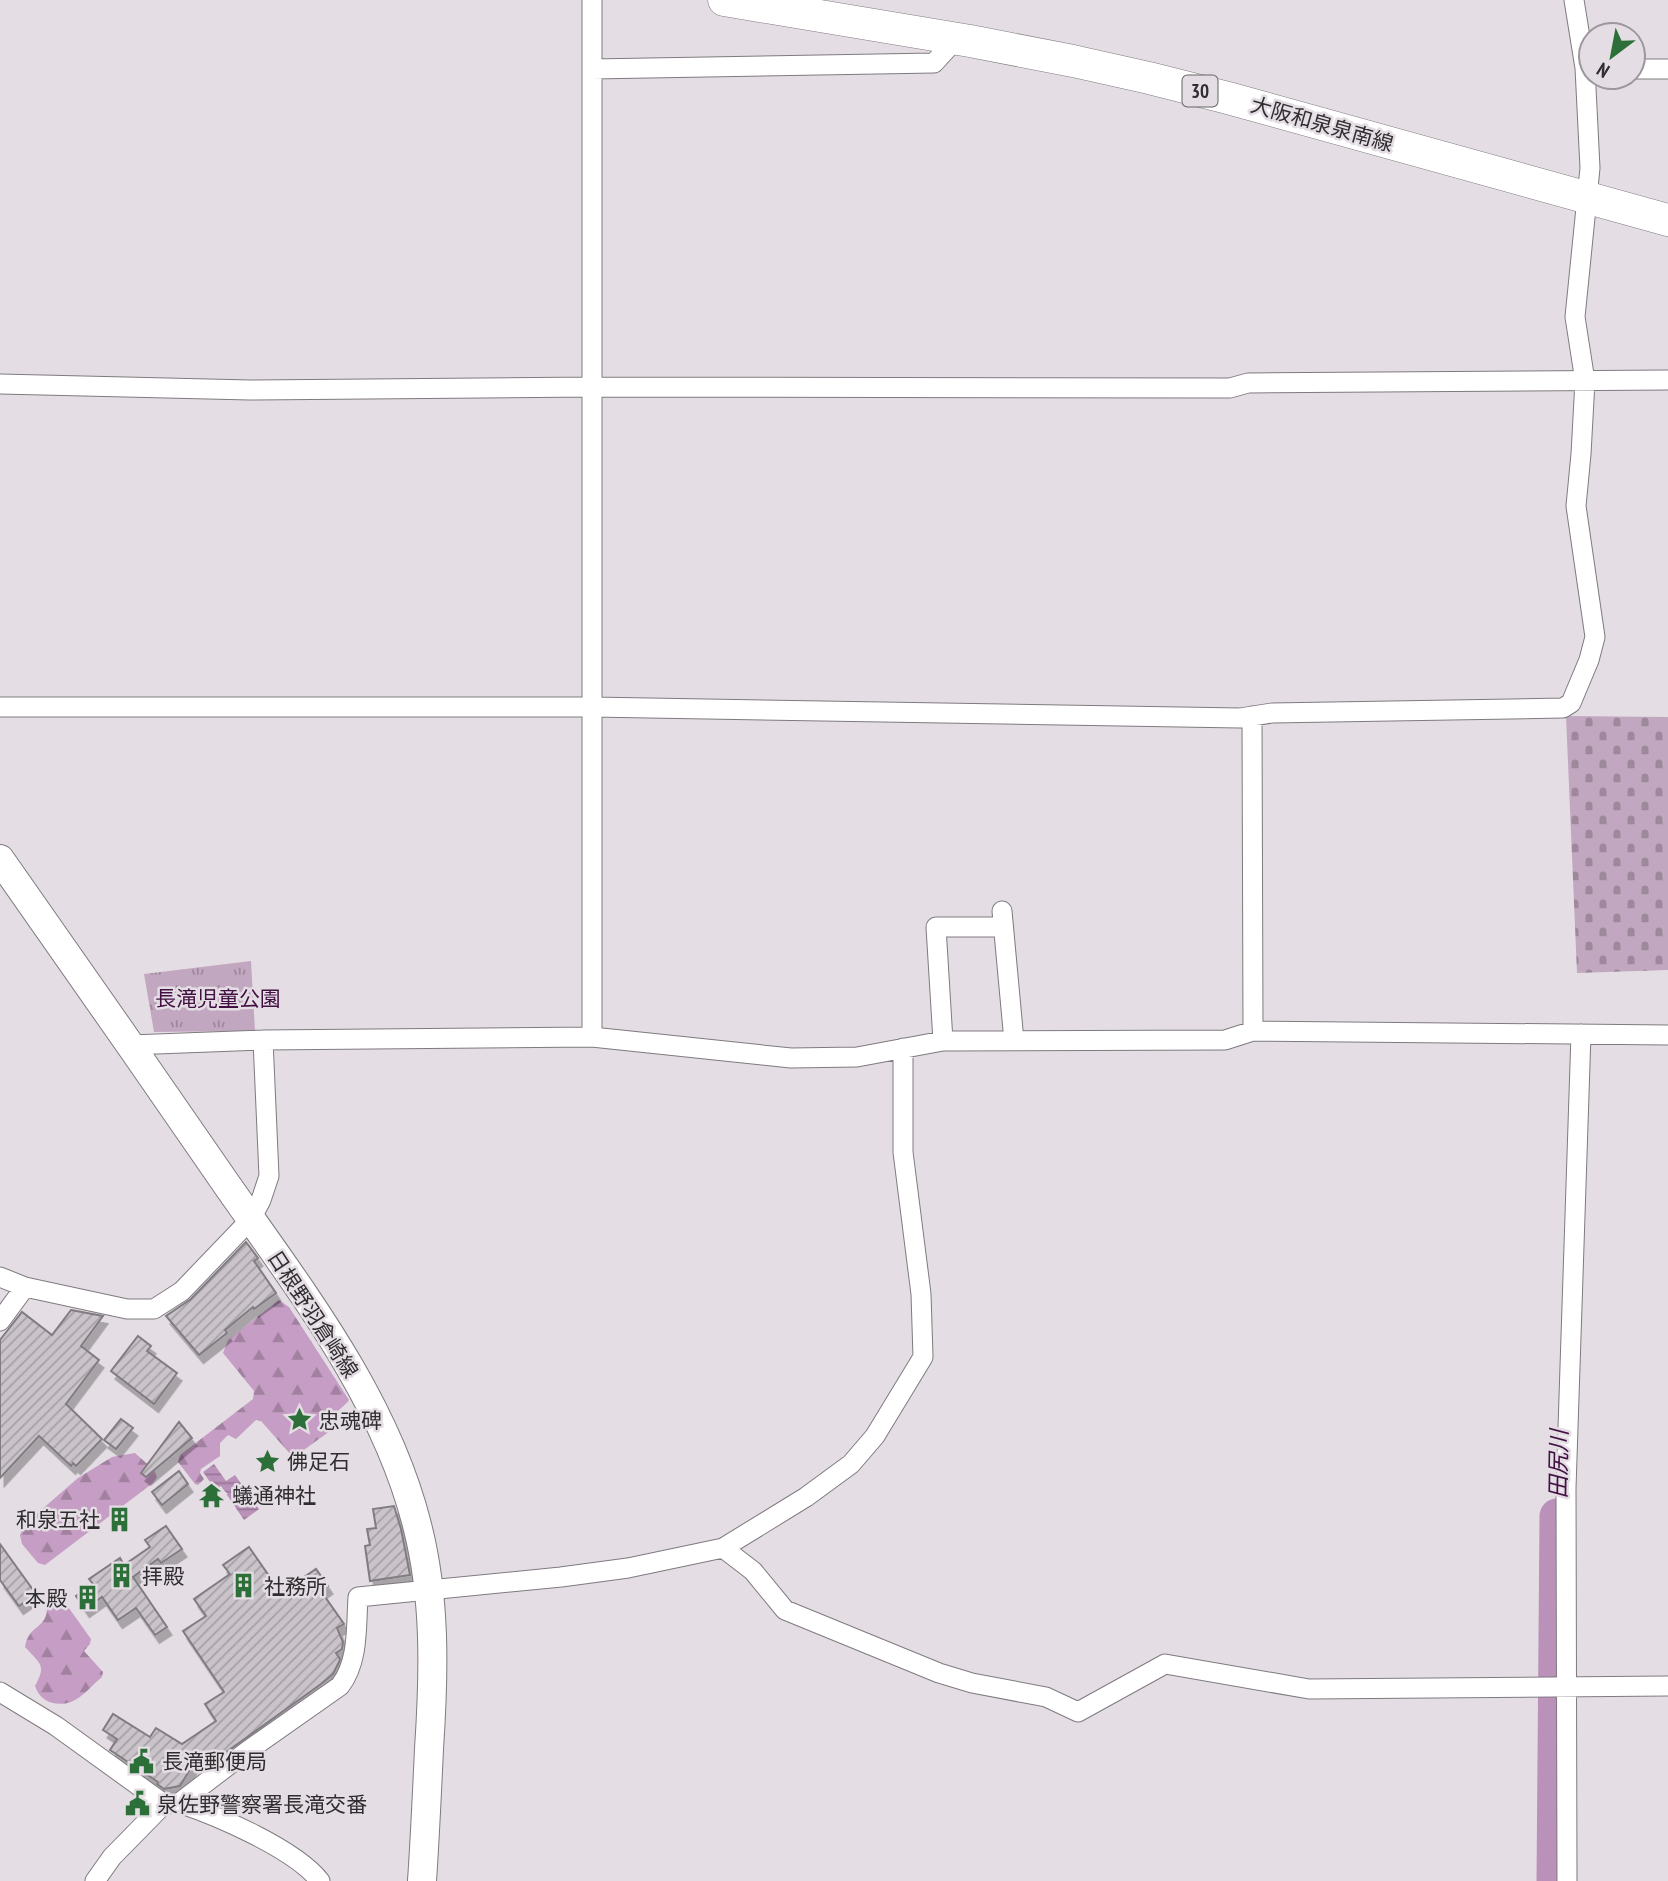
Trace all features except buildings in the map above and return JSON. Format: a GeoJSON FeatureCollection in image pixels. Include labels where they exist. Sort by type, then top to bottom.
{"type":"FeatureCollection","features":[{"type":"Feature","properties":{"kind":"main road","name":"大阪和泉泉南線"},"geometry":{"type":"LineString","coordinates":[[723,0],[1073,61],[1216,95],[1668,220]]}},
{"type":"Feature","properties":{"kind":"main road","name":"日根野羽倉崎線"},"geometry":{"type":"LineString","coordinates":[[0,859],[329,1334],[373,1410],[401,1471],[418,1526],[429,1588],[433,1681],[422,1881]]}},
{"type":"Feature","properties":{"kind":"street"},"geometry":{"type":"LineString","coordinates":[[592,0],[592,1037]]}},
{"type":"Feature","properties":{"kind":"street"},"geometry":{"type":"LineString","coordinates":[[1574,0],[1578,21]]}},
{"type":"Feature","properties":{"kind":"street"},"geometry":{"type":"LineString","coordinates":[[593,69],[934,63],[956,39]]}},
{"type":"Feature","properties":{"kind":"street"},"geometry":{"type":"LineString","coordinates":[[1647,69],[1668,69]]}},
{"type":"Feature","properties":{"kind":"street"},"geometry":{"type":"LineString","coordinates":[[0,707],[592,707],[1240,718],[1286,712],[1563,708],[1571,703],[1589,660],[1595,637],[1576,506],[1585,381],[1575,317],[1590,168],[1588,91]]}},
{"type":"Feature","properties":{"kind":"street"},"geometry":{"type":"LineString","coordinates":[[0,384],[250,390],[592,387],[1230,388],[1248,383],[1668,380]]}},
{"type":"Feature","properties":{"kind":"street"},"geometry":{"type":"LineString","coordinates":[[1252,716],[1253,1031]]}},
{"type":"Feature","properties":{"kind":"street"},"geometry":{"type":"LineString","coordinates":[[943,1041],[936,927],[1002,919],[1014,1041]]}},
{"type":"Feature","properties":{"kind":"street"},"geometry":{"type":"LineString","coordinates":[[130,1045],[263,1040],[592,1037],[790,1058],[857,1057],[943,1041],[1225,1040],[1253,1031],[1668,1035]]}},
{"type":"Feature","properties":{"kind":"street"},"geometry":{"type":"LineString","coordinates":[[1567,1881],[1566,1488],[1581,1034]]}},
{"type":"Feature","properties":{"kind":"street"},"geometry":{"type":"LineString","coordinates":[[0,1277],[25,1287],[127,1309],[154,1309],[182,1291],[251,1219],[270,1176],[263,1040]]}},
{"type":"Feature","properties":{"kind":"street"},"geometry":{"type":"LineString","coordinates":[[95,1881],[113,1857],[171,1803],[340,1686],[349,1675],[354,1658],[358,1597],[628,1569],[723,1548],[806,1497],[851,1464],[875,1436],[923,1357],[921,1294],[903,1152],[903,1048]]}},
{"type":"Feature","properties":{"kind":"street"},"geometry":{"type":"LineString","coordinates":[[0,1321],[25,1287]]}},
{"type":"Feature","properties":{"kind":"street"},"geometry":{"type":"LineString","coordinates":[[723,1548],[754,1572],[786,1610],[939,1672],[972,1682],[1046,1697],[1078,1713],[1165,1664],[1309,1689],[1668,1686]]}},
{"type":"Feature","properties":{"kind":"street"},"geometry":{"type":"LineString","coordinates":[[0,1692],[171,1803],[199,1810],[258,1837],[305,1866],[320,1881]]}},
{"type":"Feature","properties":{"kind":"green space"},"geometry":{"type":"Polygon","coordinates":[[[1566,716],[1668,717],[1668,970],[1577,973],[1566,716]]]}},
{"type":"Feature","properties":{"kind":"green space","name":"長滝児童公園"},"geometry":{"type":"Polygon","coordinates":[[[251,961],[255,1031],[154,1032],[144,974],[251,961]]]}},
{"type":"Feature","properties":{"kind":"green space"},"geometry":{"type":"Polygon","coordinates":[[[279,1300],[289,1307],[349,1400],[330,1421],[330,1431],[297,1455],[291,1455],[261,1421],[256,1420],[236,1439],[228,1435],[220,1443],[220,1456],[201,1469],[200,1473],[204,1479],[198,1485],[195,1484],[178,1462],[180,1455],[253,1399],[254,1391],[223,1353],[228,1340],[279,1300]]]}},
{"type":"Feature","properties":{"kind":"green space"},"geometry":{"type":"Polygon","coordinates":[[[135,1453],[154,1470],[157,1477],[153,1483],[45,1565],[38,1563],[22,1544],[20,1535],[25,1524],[78,1478],[112,1457],[135,1453]]]}},
{"type":"Feature","properties":{"kind":"green space"},"geometry":{"type":"Polygon","coordinates":[[[53,1589],[91,1639],[84,1651],[103,1672],[102,1677],[83,1694],[65,1703],[49,1702],[37,1691],[35,1686],[41,1668],[25,1647],[31,1633],[46,1616],[46,1597],[53,1589]]]}},
{"type":"Feature","properties":{"kind":"shaded area"},"geometry":{"type":"Polygon","coordinates":[[[214,1464],[226,1481],[235,1475],[259,1509],[244,1520],[221,1486],[215,1489],[203,1472],[214,1464]]]}},
{"type":"Feature","properties":{"kind":"waterway","name":"田尻川"},"geometry":{"type":"LineString","coordinates":[[1554,1881],[1557,1516]]}},
{"type":"Feature","properties":{"kind":"place","name":"忠魂碑"},"geometry":{"type":"Point","coordinates":[299,1420]}},
{"type":"Feature","properties":{"kind":"place","name":"佛足石"},"geometry":{"type":"Point","coordinates":[267,1461]}},
{"type":"Feature","properties":{"kind":"place","name":"蟻通神社"},"geometry":{"type":"Point","coordinates":[212,1495]}},
{"type":"Feature","properties":{"kind":"place","name":"和泉五社"},"geometry":{"type":"Point","coordinates":[120,1519]}},
{"type":"Feature","properties":{"kind":"place","name":"拝殿"},"geometry":{"type":"Point","coordinates":[122,1576]}},
{"type":"Feature","properties":{"kind":"place","name":"社務所"},"geometry":{"type":"Point","coordinates":[244,1586]}},
{"type":"Feature","properties":{"kind":"place","name":"本殿"},"geometry":{"type":"Point","coordinates":[87,1598]}},
{"type":"Feature","properties":{"kind":"place","name":"長滝郵便局"},"geometry":{"type":"Point","coordinates":[142,1761]}},
{"type":"Feature","properties":{"kind":"place","name":"泉佐野警察署長滝交番"},"geometry":{"type":"Point","coordinates":[137,1804]}}]}
